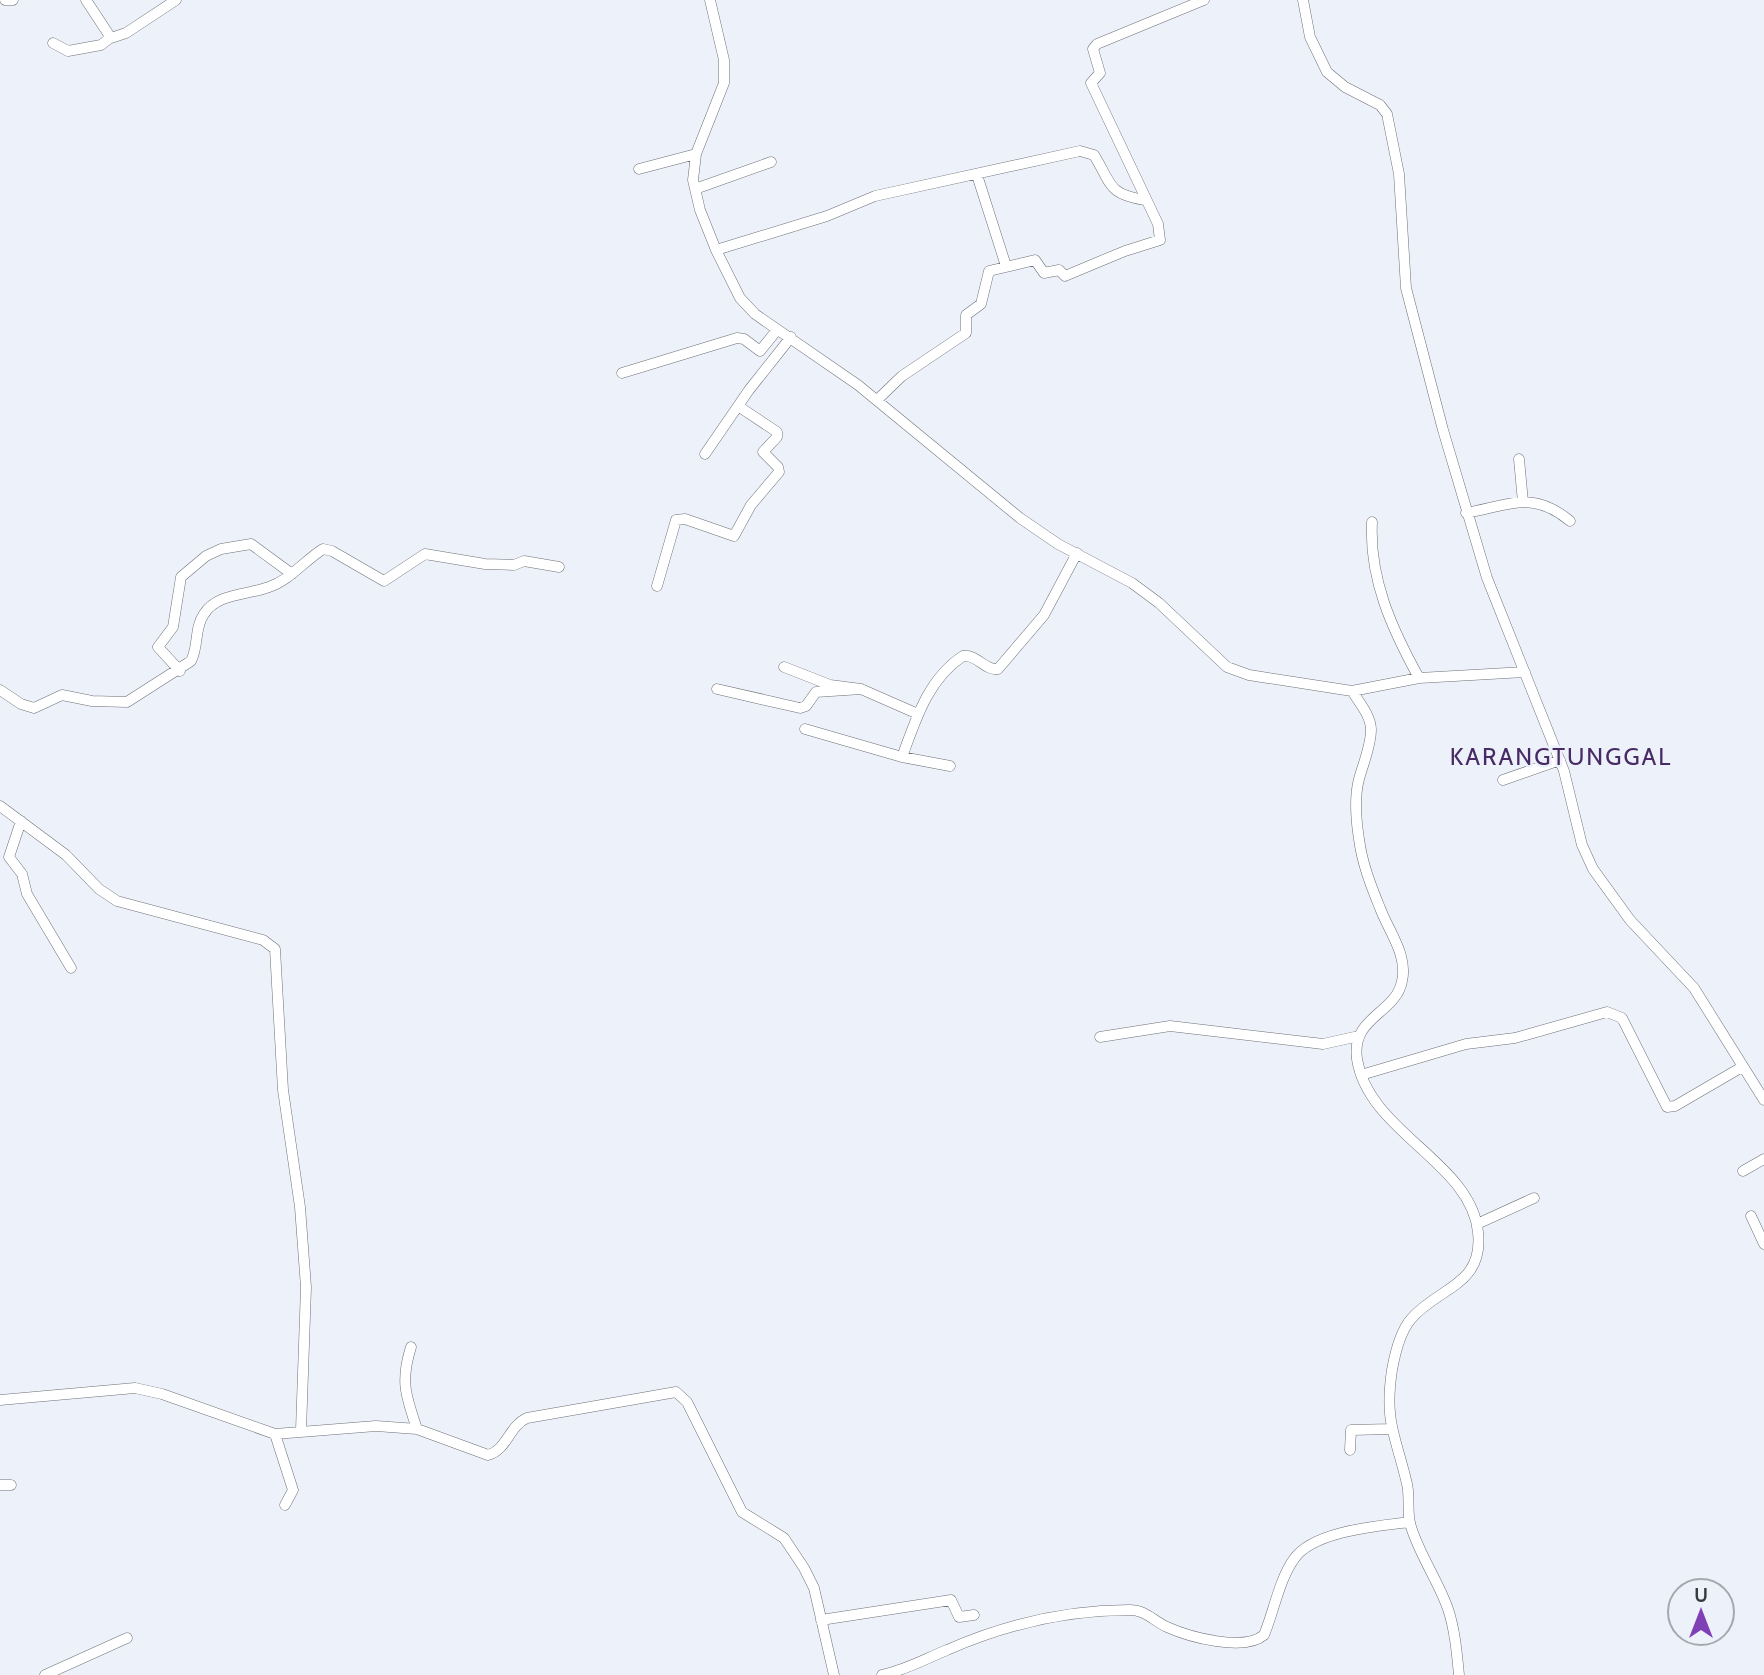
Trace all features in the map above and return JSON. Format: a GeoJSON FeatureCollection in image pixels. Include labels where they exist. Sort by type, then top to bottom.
{"type":"FeatureCollection","features":[{"type":"Feature","properties":{"kind":"street"},"geometry":{"type":"LineString","coordinates":[[5,0],[13,0]]}},
{"type":"Feature","properties":{"kind":"street"},"geometry":{"type":"LineString","coordinates":[[86,0],[110,38]]}},
{"type":"Feature","properties":{"kind":"street"},"geometry":{"type":"LineString","coordinates":[[53,43],[68,51],[101,45],[110,38],[126,33],[176,0]]}},
{"type":"Feature","properties":{"kind":"street"},"geometry":{"type":"LineString","coordinates":[[710,0],[724,60],[724,83],[696,154],[695,189],[716,250],[740,298],[777,330],[792,337],[877,400],[1020,518],[1077,553],[1110,569],[1150,596],[1227,667],[1249,675],[1352,691],[1419,678],[1525,672]]}},
{"type":"Feature","properties":{"kind":"street"},"geometry":{"type":"LineString","coordinates":[[877,400],[902,376],[966,333],[966,315],[981,302],[987,272],[1006,265],[1035,260],[1044,273],[1059,270],[1064,276],[1125,251],[1159,241],[1160,229],[1091,83],[1100,73],[1093,49],[1097,44],[1204,0]]}},
{"type":"Feature","properties":{"kind":"street"},"geometry":{"type":"LineString","coordinates":[[1303,0],[1310,37],[1327,72],[1345,87],[1380,105],[1387,114],[1399,174],[1406,288],[1466,513],[1487,578],[1560,760],[1582,845],[1593,869],[1630,920],[1684,973],[1764,1100]]}},
{"type":"Feature","properties":{"kind":"street"},"geometry":{"type":"LineString","coordinates":[[716,250],[827,216],[875,196],[1083,151],[1094,155],[1111,188],[1124,196],[1145,200]]}},
{"type":"Feature","properties":{"kind":"street"},"geometry":{"type":"LineString","coordinates":[[639,169],[696,154]]}},
{"type":"Feature","properties":{"kind":"street"},"geometry":{"type":"LineString","coordinates":[[695,189],[771,162]]}},
{"type":"Feature","properties":{"kind":"street"},"geometry":{"type":"LineString","coordinates":[[977,174],[1006,265]]}},
{"type":"Feature","properties":{"kind":"street"},"geometry":{"type":"LineString","coordinates":[[622,373],[739,337],[760,351],[777,330]]}},
{"type":"Feature","properties":{"kind":"street"},"geometry":{"type":"LineString","coordinates":[[705,454],[738,406],[792,337]]}},
{"type":"Feature","properties":{"kind":"street"},"geometry":{"type":"LineString","coordinates":[[657,586],[676,520],[685,519],[729,536],[736,536],[751,505],[779,472],[778,467],[763,452],[777,437],[777,432],[738,406]]}},
{"type":"Feature","properties":{"kind":"street"},"geometry":{"type":"LineString","coordinates":[[1519,459],[1524,502]]}},
{"type":"Feature","properties":{"kind":"street"},"geometry":{"type":"LineString","coordinates":[[1466,513],[1524,502],[1544,503],[1570,521]]}},
{"type":"Feature","properties":{"kind":"street"},"geometry":{"type":"LineString","coordinates":[[1372,522],[1373,559],[1378,584],[1400,643],[1419,678]]}},
{"type":"Feature","properties":{"kind":"street"},"geometry":{"type":"LineString","coordinates":[[180,671],[158,647],[173,627],[180,579],[187,570],[214,552],[247,544],[259,547],[292,574]]}},
{"type":"Feature","properties":{"kind":"street"},"geometry":{"type":"LineString","coordinates":[[0,690],[21,704],[34,708],[62,695],[92,701],[127,702],[180,671],[196,651],[198,625],[210,607],[233,596],[271,587],[323,549],[332,551],[384,580],[425,554],[485,564],[514,565],[524,561],[559,566]]}},
{"type":"Feature","properties":{"kind":"street"},"geometry":{"type":"LineString","coordinates":[[902,757],[918,714],[935,681],[961,656],[972,656],[992,669],[998,669],[1044,615],[1077,553]]}},
{"type":"Feature","properties":{"kind":"street"},"geometry":{"type":"LineString","coordinates":[[784,667],[830,685],[861,689],[918,714]]}},
{"type":"Feature","properties":{"kind":"street"},"geometry":{"type":"LineString","coordinates":[[718,689],[802,708],[816,692],[861,689]]}},
{"type":"Feature","properties":{"kind":"street"},"geometry":{"type":"LineString","coordinates":[[1352,691],[1371,730],[1356,793],[1358,838],[1363,862],[1380,910],[1397,943],[1403,972],[1402,984],[1395,997],[1366,1024],[1359,1036],[1356,1052],[1361,1075],[1400,1130],[1466,1194],[1477,1224],[1478,1254],[1474,1267],[1457,1285],[1411,1319],[1401,1337],[1388,1400],[1390,1429],[1407,1483],[1410,1522],[1448,1610],[1459,1675]]}},
{"type":"Feature","properties":{"kind":"street"},"geometry":{"type":"LineString","coordinates":[[805,729],[902,757],[950,766]]}},
{"type":"Feature","properties":{"kind":"street"},"geometry":{"type":"LineString","coordinates":[[1503,780],[1560,760]]}},
{"type":"Feature","properties":{"kind":"street"},"geometry":{"type":"LineString","coordinates":[[0,806],[66,855],[99,889],[117,901],[263,940],[275,949],[283,1090],[300,1207],[306,1287],[301,1430]]}},
{"type":"Feature","properties":{"kind":"street"},"geometry":{"type":"LineString","coordinates":[[21,821],[9,857],[22,874],[27,894],[71,968]]}},
{"type":"Feature","properties":{"kind":"street"},"geometry":{"type":"LineString","coordinates":[[1361,1075],[1466,1045],[1514,1038],[1607,1012],[1622,1018],[1668,1108],[1742,1067]]}},
{"type":"Feature","properties":{"kind":"street"},"geometry":{"type":"LineString","coordinates":[[1100,1038],[1170,1026],[1323,1045],[1359,1036]]}},
{"type":"Feature","properties":{"kind":"street"},"geometry":{"type":"LineString","coordinates":[[1744,1171],[1764,1159]]}},
{"type":"Feature","properties":{"kind":"street"},"geometry":{"type":"LineString","coordinates":[[1477,1224],[1534,1199]]}},
{"type":"Feature","properties":{"kind":"street"},"geometry":{"type":"LineString","coordinates":[[1751,1216],[1764,1244]]}},
{"type":"Feature","properties":{"kind":"street"},"geometry":{"type":"LineString","coordinates":[[411,1347],[404,1382],[407,1406],[417,1429]]}},
{"type":"Feature","properties":{"kind":"street"},"geometry":{"type":"LineString","coordinates":[[0,1400],[135,1388],[162,1394],[275,1434],[376,1426],[417,1429],[488,1455],[498,1452],[518,1422],[527,1418],[676,1392],[687,1402],[744,1515],[773,1528],[799,1558],[814,1588],[834,1675]]}},
{"type":"Feature","properties":{"kind":"street"},"geometry":{"type":"LineString","coordinates":[[1350,1450],[1351,1430],[1390,1429]]}},
{"type":"Feature","properties":{"kind":"street"},"geometry":{"type":"LineString","coordinates":[[275,1434],[293,1490],[285,1505]]}},
{"type":"Feature","properties":{"kind":"street"},"geometry":{"type":"LineString","coordinates":[[882,1675],[908,1668],[1004,1629],[1072,1613],[1141,1611],[1164,1625],[1185,1633],[1229,1643],[1250,1643],[1264,1635],[1290,1566],[1300,1552],[1333,1536],[1410,1522]]}},
{"type":"Feature","properties":{"kind":"street"},"geometry":{"type":"LineString","coordinates":[[821,1620],[951,1600],[959,1617],[974,1615]]}},
{"type":"Feature","properties":{"kind":"street"},"geometry":{"type":"LineString","coordinates":[[45,1675],[127,1638]]}},
{"type":"Feature","properties":{"kind":"district","name":"KARANGTUNGGAL"},"geometry":{"type":"Point","coordinates":[1561,757]}}]}
